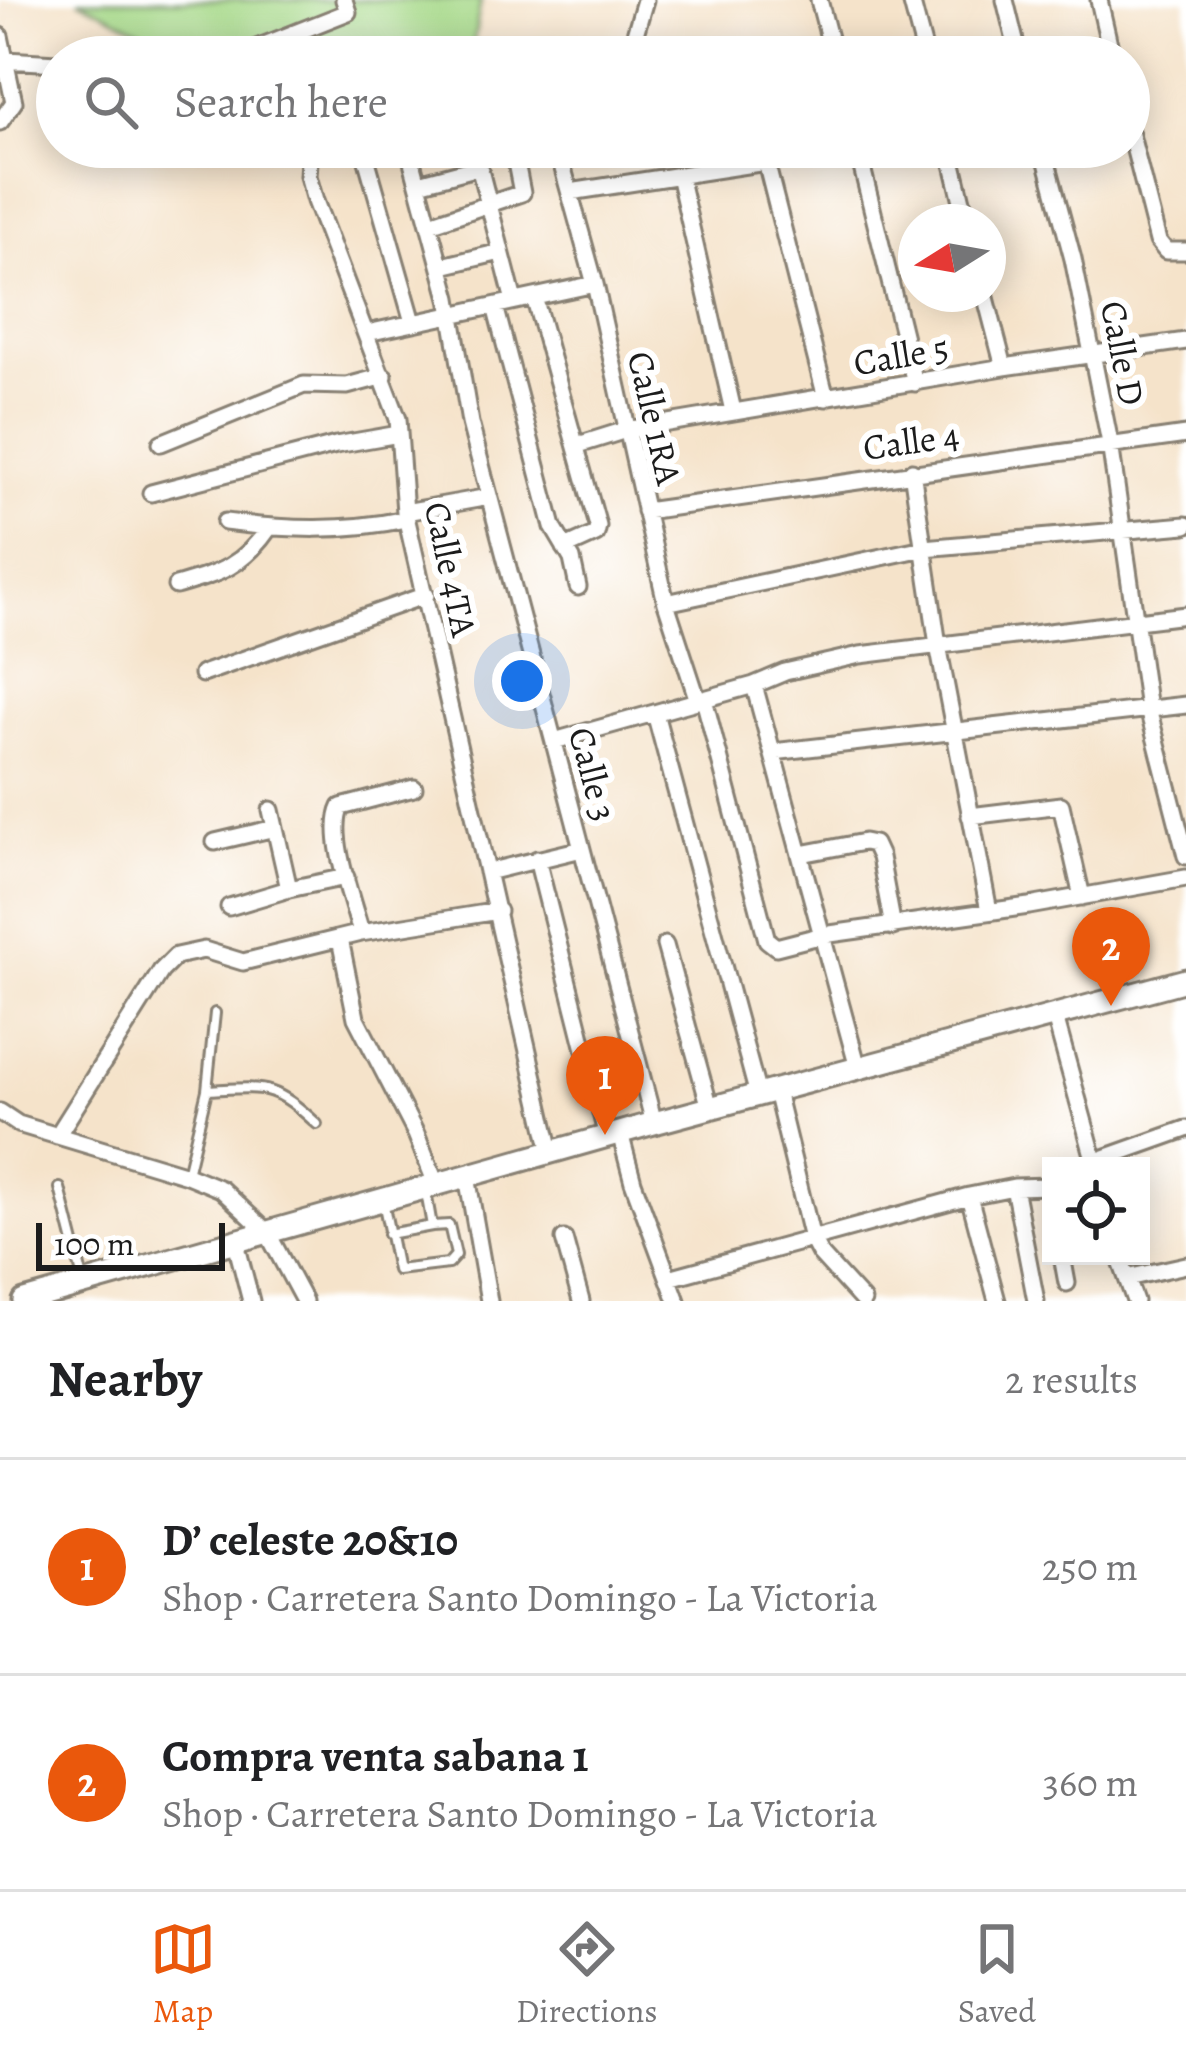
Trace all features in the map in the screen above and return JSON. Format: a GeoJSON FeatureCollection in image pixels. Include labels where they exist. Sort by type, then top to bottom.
{"type":"FeatureCollection","features":[{"type":"Feature","properties":{"kind":"main road"},"geometry":{"type":"LineString","coordinates":[[24,1301],[92,1290],[267,1232],[431,1185],[1186,980]]}},
{"type":"Feature","properties":{"kind":"street"},"geometry":{"type":"LineString","coordinates":[[286,36],[348,12],[344,0]]}},
{"type":"Feature","properties":{"kind":"street"},"geometry":{"type":"LineString","coordinates":[[634,36],[645,0]]}},
{"type":"Feature","properties":{"kind":"street"},"geometry":{"type":"LineString","coordinates":[[819,0],[828,36]]}},
{"type":"Feature","properties":{"kind":"street"},"geometry":{"type":"LineString","coordinates":[[911,0],[920,36]]}},
{"type":"Feature","properties":{"kind":"street"},"geometry":{"type":"LineString","coordinates":[[1005,0],[1014,36]]}},
{"type":"Feature","properties":{"kind":"street"},"geometry":{"type":"LineString","coordinates":[[1099,0],[1107,36]]}},
{"type":"Feature","properties":{"kind":"street"},"geometry":{"type":"LineString","coordinates":[[0,36],[14,102],[0,122]]}},
{"type":"Feature","properties":{"kind":"street"},"geometry":{"type":"LineString","coordinates":[[6,60],[36,62]]}},
{"type":"Feature","properties":{"kind":"street","name":"Calle 4TA"},"geometry":{"type":"LineString","coordinates":[[309,168],[315,201],[384,376],[399,434],[405,515],[551,1152]]}},
{"type":"Feature","properties":{"kind":"street"},"geometry":{"type":"LineString","coordinates":[[369,168],[413,322]]}},
{"type":"Feature","properties":{"kind":"street","name":"Calle 3"},"geometry":{"type":"LineString","coordinates":[[415,168],[451,307],[465,399],[654,1123]]}},
{"type":"Feature","properties":{"kind":"street"},"geometry":{"type":"LineString","coordinates":[[419,183],[475,168]]}},
{"type":"Feature","properties":{"kind":"street"},"geometry":{"type":"LineString","coordinates":[[479,168],[514,302]]}},
{"type":"Feature","properties":{"kind":"street"},"geometry":{"type":"LineString","coordinates":[[430,224],[522,193],[517,168]]}},
{"type":"Feature","properties":{"kind":"street","name":"Calle 1RA"},"geometry":{"type":"LineString","coordinates":[[563,168],[595,284],[666,603],[701,700],[767,940],[776,947],[823,935]]}},
{"type":"Feature","properties":{"kind":"street"},"geometry":{"type":"LineString","coordinates":[[570,192],[726,168]]}},
{"type":"Feature","properties":{"kind":"street"},"geometry":{"type":"LineString","coordinates":[[768,168],[826,398]]}},
{"type":"Feature","properties":{"kind":"street"},"geometry":{"type":"LineString","coordinates":[[862,168],[915,383]]}},
{"type":"Feature","properties":{"kind":"street"},"geometry":{"type":"LineString","coordinates":[[954,168],[963,204]]}},
{"type":"Feature","properties":{"kind":"street","name":"Calle D"},"geometry":{"type":"LineString","coordinates":[[1049,168],[1073,259],[1110,443],[1148,709],[1186,856]]}},
{"type":"Feature","properties":{"kind":"street"},"geometry":{"type":"LineString","coordinates":[[1139,168],[1158,241],[1166,251],[1186,251]]}},
{"type":"Feature","properties":{"kind":"street"},"geometry":{"type":"LineString","coordinates":[[679,175],[734,412]]}},
{"type":"Feature","properties":{"kind":"street"},"geometry":{"type":"LineString","coordinates":[[442,266],[501,252]]}},
{"type":"Feature","properties":{"kind":"street"},"geometry":{"type":"LineString","coordinates":[[367,333],[451,307],[494,306],[595,284]]}},
{"type":"Feature","properties":{"kind":"street"},"geometry":{"type":"LineString","coordinates":[[534,297],[599,530],[565,548]]}},
{"type":"Feature","properties":{"kind":"street"},"geometry":{"type":"LineString","coordinates":[[494,306],[553,527],[578,587]]}},
{"type":"Feature","properties":{"kind":"street"},"geometry":{"type":"LineString","coordinates":[[990,312],[1004,367]]}},
{"type":"Feature","properties":{"kind":"street","name":"Calle 5"},"geometry":{"type":"LineString","coordinates":[[578,445],[626,430],[1186,341]]}},
{"type":"Feature","properties":{"kind":"street"},"geometry":{"type":"LineString","coordinates":[[161,442],[304,385],[347,386],[384,376]]}},
{"type":"Feature","properties":{"kind":"street"},"geometry":{"type":"LineString","coordinates":[[152,493],[399,434]]}},
{"type":"Feature","properties":{"kind":"street","name":"Calle 4"},"geometry":{"type":"LineString","coordinates":[[645,511],[1186,435]]}},
{"type":"Feature","properties":{"kind":"street"},"geometry":{"type":"LineString","coordinates":[[912,471],[938,645],[989,911]]}},
{"type":"Feature","properties":{"kind":"street"},"geometry":{"type":"LineString","coordinates":[[225,522],[269,528],[369,527],[490,497]]}},
{"type":"Feature","properties":{"kind":"street"},"geometry":{"type":"LineString","coordinates":[[666,603],[924,548],[1186,524]]}},
{"type":"Feature","properties":{"kind":"street"},"geometry":{"type":"LineString","coordinates":[[176,586],[234,566],[251,554],[269,528]]}},
{"type":"Feature","properties":{"kind":"street"},"geometry":{"type":"LineString","coordinates":[[202,674],[426,596]]}},
{"type":"Feature","properties":{"kind":"street"},"geometry":{"type":"LineString","coordinates":[[554,741],[785,672],[860,655],[1186,615]]}},
{"type":"Feature","properties":{"kind":"street"},"geometry":{"type":"LineString","coordinates":[[754,685],[858,1068]]}},
{"type":"Feature","properties":{"kind":"street"},"geometry":{"type":"LineString","coordinates":[[773,752],[1186,705]]}},
{"type":"Feature","properties":{"kind":"street"},"geometry":{"type":"LineString","coordinates":[[655,713],[812,1239],[863,1301]]}},
{"type":"Feature","properties":{"kind":"street"},"geometry":{"type":"LineString","coordinates":[[361,933],[337,839],[336,817],[341,807],[413,788]]}},
{"type":"Feature","properties":{"kind":"street"},"geometry":{"type":"LineString","coordinates":[[970,816],[1058,803],[1082,897]]}},
{"type":"Feature","properties":{"kind":"street"},"geometry":{"type":"LineString","coordinates":[[271,810],[289,889]]}},
{"type":"Feature","properties":{"kind":"street"},"geometry":{"type":"LineString","coordinates":[[215,842],[274,828]]}},
{"type":"Feature","properties":{"kind":"street"},"geometry":{"type":"LineString","coordinates":[[801,854],[874,844],[893,926]]}},
{"type":"Feature","properties":{"kind":"street"},"geometry":{"type":"LineString","coordinates":[[488,872],[582,849]]}},
{"type":"Feature","properties":{"kind":"street"},"geometry":{"type":"LineString","coordinates":[[537,860],[614,1135],[677,1301]]}},
{"type":"Feature","properties":{"kind":"street"},"geometry":{"type":"LineString","coordinates":[[229,907],[346,878]]}},
{"type":"Feature","properties":{"kind":"street"},"geometry":{"type":"LineString","coordinates":[[823,935],[1186,878]]}},
{"type":"Feature","properties":{"kind":"street"},"geometry":{"type":"LineString","coordinates":[[57,1136],[161,971],[176,956],[204,950],[243,962],[361,933],[498,911]]}},
{"type":"Feature","properties":{"kind":"street"},"geometry":{"type":"LineString","coordinates":[[340,939],[356,1018],[431,1185]]}},
{"type":"Feature","properties":{"kind":"street"},"geometry":{"type":"LineString","coordinates":[[665,945],[710,1108]]}},
{"type":"Feature","properties":{"kind":"street"},"geometry":{"type":"LineString","coordinates":[[1055,1017],[1094,1157]]}},
{"type":"Feature","properties":{"kind":"street"},"geometry":{"type":"LineString","coordinates":[[0,1112],[18,1124],[220,1189],[267,1232],[304,1301]]}},
{"type":"Feature","properties":{"kind":"street"},"geometry":{"type":"LineString","coordinates":[[1114,1157],[1186,1129]]}},
{"type":"Feature","properties":{"kind":"street"},"geometry":{"type":"LineString","coordinates":[[466,1176],[489,1301]]}},
{"type":"Feature","properties":{"kind":"street"},"geometry":{"type":"LineString","coordinates":[[668,1278],[968,1196],[1013,1186],[1042,1189]]}},
{"type":"Feature","properties":{"kind":"street"},"geometry":{"type":"LineString","coordinates":[[1013,1186],[1036,1301]]}},
{"type":"Feature","properties":{"kind":"street"},"geometry":{"type":"LineString","coordinates":[[968,1196],[997,1301]]}},
{"type":"Feature","properties":{"kind":"street"},"geometry":{"type":"LineString","coordinates":[[564,1239],[581,1301]]}},
{"type":"Feature","properties":{"kind":"street"},"geometry":{"type":"LineString","coordinates":[[236,1244],[251,1301]]}},
{"type":"Feature","properties":{"kind":"street"},"geometry":{"type":"LineString","coordinates":[[1127,1278],[1186,1264]]}},
{"type":"Feature","properties":{"kind":"street"},"geometry":{"type":"LineString","coordinates":[[1064,1265],[1067,1283]]}},
{"type":"Feature","properties":{"kind":"street"},"geometry":{"type":"LineString","coordinates":[[1123,1265],[1135,1301]]}},
{"type":"Feature","properties":{"kind":"lane"},"geometry":{"type":"LineString","coordinates":[[187,1175],[207,1090],[215,1013]]}},
{"type":"Feature","properties":{"kind":"lane"},"geometry":{"type":"LineString","coordinates":[[207,1090],[252,1088],[284,1093],[316,1124]]}},
{"type":"Feature","properties":{"kind":"lane"},"geometry":{"type":"LineString","coordinates":[[431,1185],[432,1226]]}},
{"type":"Feature","properties":{"kind":"lane"},"geometry":{"type":"LineString","coordinates":[[60,1187],[92,1290]]}},
{"type":"Feature","properties":{"kind":"lane"},"geometry":{"type":"LineString","coordinates":[[382,1199],[388,1234],[397,1270],[448,1264],[456,1255],[449,1225],[388,1234]]}},
{"type":"Feature","properties":{"kind":"green space"},"geometry":{"type":"Polygon","coordinates":[[[78,0],[481,0],[475,36],[152,36],[78,0]]]}},
{"type":"Feature","properties":{"kind":"place","name":"Compra venta sabana 1"},"geometry":{"type":"Point","coordinates":[1111,1006]}},
{"type":"Feature","properties":{"kind":"place","name":"D’ celeste 20&10"},"geometry":{"type":"Point","coordinates":[605,1135]}}]}
